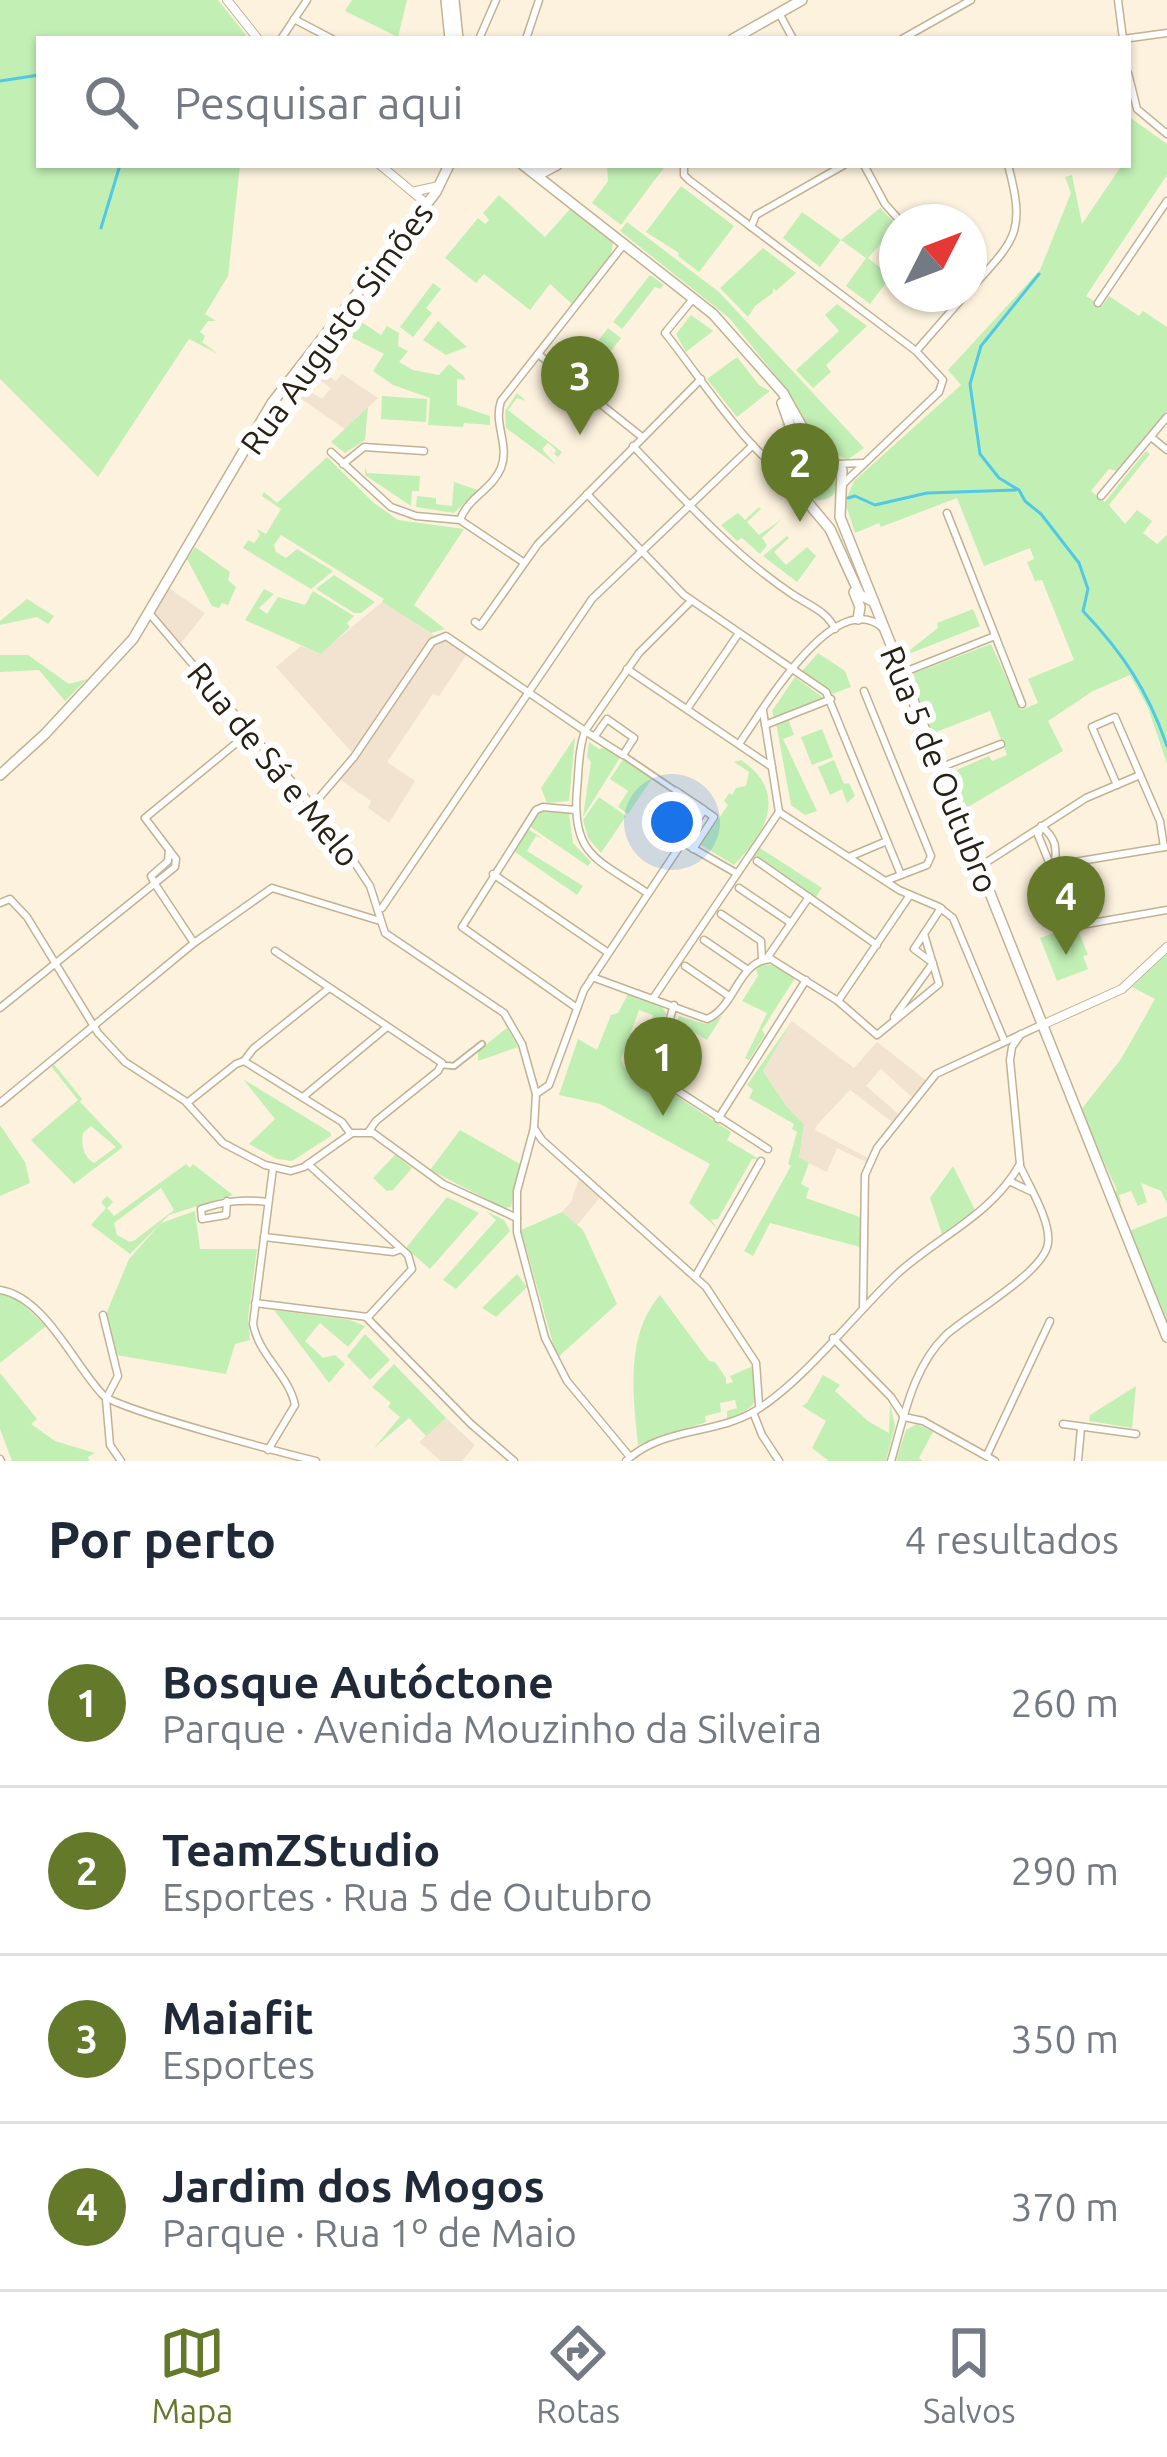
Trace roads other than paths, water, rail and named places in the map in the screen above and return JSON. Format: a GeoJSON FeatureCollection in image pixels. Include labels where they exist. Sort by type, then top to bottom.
{"type":"FeatureCollection","features":[{"type":"Feature","properties":{"kind":"main road"},"geometry":{"type":"LineString","coordinates":[[450,0],[454,36]]}},
{"type":"Feature","properties":{"kind":"main road"},"geometry":{"type":"LineString","coordinates":[[738,36],[801,0]]}},
{"type":"Feature","properties":{"kind":"main road","name":"Rua Augusto Simões"},"geometry":{"type":"LineString","coordinates":[[0,775],[117,659],[150,614],[272,404],[427,204],[448,168]]}},
{"type":"Feature","properties":{"kind":"main road"},"geometry":{"type":"LineString","coordinates":[[527,168],[694,297],[736,337],[823,457],[837,464],[844,483],[838,497],[822,505],[805,499]]}},
{"type":"Feature","properties":{"kind":"main road"},"geometry":{"type":"LineString","coordinates":[[556,168],[553,182],[558,191]]}},
{"type":"Feature","properties":{"kind":"main road"},"geometry":{"type":"LineString","coordinates":[[776,387],[802,465]]}},
{"type":"Feature","properties":{"kind":"main road"},"geometry":{"type":"LineString","coordinates":[[796,479],[802,465],[823,457]]}},
{"type":"Feature","properties":{"kind":"main road","name":"Rua 5 de Outubro"},"geometry":{"type":"LineString","coordinates":[[796,479],[805,499],[828,525],[860,595],[874,602]]}},
{"type":"Feature","properties":{"kind":"main road","name":"Rua 5 de Outubro"},"geometry":{"type":"LineString","coordinates":[[838,497],[840,518],[1167,1337]]}},
{"type":"Feature","properties":{"kind":"main road"},"geometry":{"type":"LineString","coordinates":[[849,575],[861,619]]}},
{"type":"Feature","properties":{"kind":"street"},"geometry":{"type":"LineString","coordinates":[[227,0],[256,36]]}},
{"type":"Feature","properties":{"kind":"street"},"geometry":{"type":"LineString","coordinates":[[283,36],[307,0]]}},
{"type":"Feature","properties":{"kind":"street"},"geometry":{"type":"LineString","coordinates":[[480,36],[496,0]]}},
{"type":"Feature","properties":{"kind":"street"},"geometry":{"type":"LineString","coordinates":[[527,36],[539,0]]}},
{"type":"Feature","properties":{"kind":"street"},"geometry":{"type":"LineString","coordinates":[[907,36],[971,0]]}},
{"type":"Feature","properties":{"kind":"street"},"geometry":{"type":"LineString","coordinates":[[1118,0],[1123,36]]}},
{"type":"Feature","properties":{"kind":"street"},"geometry":{"type":"LineString","coordinates":[[778,13],[791,36]]}},
{"type":"Feature","properties":{"kind":"street"},"geometry":{"type":"LineString","coordinates":[[294,20],[323,36]]}},
{"type":"Feature","properties":{"kind":"street"},"geometry":{"type":"LineString","coordinates":[[1131,38],[1167,33]]}},
{"type":"Feature","properties":{"kind":"street"},"geometry":{"type":"LineString","coordinates":[[1131,85],[1137,109],[1167,134]]}},
{"type":"Feature","properties":{"kind":"street"},"geometry":{"type":"LineString","coordinates":[[384,168],[427,204]]}},
{"type":"Feature","properties":{"kind":"street"},"geometry":{"type":"LineString","coordinates":[[685,168],[687,179],[916,351],[939,374],[944,386],[844,483]]}},
{"type":"Feature","properties":{"kind":"street"},"geometry":{"type":"LineString","coordinates":[[751,226],[757,215],[839,168]]}},
{"type":"Feature","properties":{"kind":"street"},"geometry":{"type":"LineString","coordinates":[[866,168],[885,204]]}},
{"type":"Feature","properties":{"kind":"street"},"geometry":{"type":"LineString","coordinates":[[987,269],[1017,227],[1018,204],[1010,168]]}},
{"type":"Feature","properties":{"kind":"street"},"geometry":{"type":"LineString","coordinates":[[416,191],[439,186]]}},
{"type":"Feature","properties":{"kind":"street"},"geometry":{"type":"LineString","coordinates":[[1098,303],[1167,201]]}},
{"type":"Feature","properties":{"kind":"street"},"geometry":{"type":"LineString","coordinates":[[460,520],[467,504],[484,492],[501,468],[500,404],[625,243]]}},
{"type":"Feature","properties":{"kind":"street"},"geometry":{"type":"LineString","coordinates":[[694,297],[665,333],[753,445],[780,472],[796,479]]}},
{"type":"Feature","properties":{"kind":"street"},"geometry":{"type":"LineString","coordinates":[[916,351],[949,312]]}},
{"type":"Feature","properties":{"kind":"street"},"geometry":{"type":"LineString","coordinates":[[538,355],[642,437]]}},
{"type":"Feature","properties":{"kind":"street"},"geometry":{"type":"LineString","coordinates":[[475,622],[480,626],[523,562],[701,379]]}},
{"type":"Feature","properties":{"kind":"street"},"geometry":{"type":"LineString","coordinates":[[1101,496],[1167,417]]}},
{"type":"Feature","properties":{"kind":"street"},"geometry":{"type":"LineString","coordinates":[[1151,437],[1167,450]]}},
{"type":"Feature","properties":{"kind":"street"},"geometry":{"type":"LineString","coordinates":[[380,911],[592,599],[753,445]]}},
{"type":"Feature","properties":{"kind":"street"},"geometry":{"type":"LineString","coordinates":[[633,446],[760,571],[826,615],[835,629]]}},
{"type":"Feature","properties":{"kind":"street"},"geometry":{"type":"LineString","coordinates":[[344,464],[364,447],[424,451]]}},
{"type":"Feature","properties":{"kind":"street"},"geometry":{"type":"LineString","coordinates":[[331,452],[386,503],[402,512],[460,520],[523,562]]}},
{"type":"Feature","properties":{"kind":"street"},"geometry":{"type":"LineString","coordinates":[[837,464],[862,463]]}},
{"type":"Feature","properties":{"kind":"street"},"geometry":{"type":"LineString","coordinates":[[587,494],[691,601],[831,699],[901,875]]}},
{"type":"Feature","properties":{"kind":"street"},"geometry":{"type":"LineString","coordinates":[[947,513],[1022,704]]}},
{"type":"Feature","properties":{"kind":"street"},"geometry":{"type":"LineString","coordinates":[[647,893],[589,852],[577,832],[575,810],[585,731],[644,647],[691,601]]}},
{"type":"Feature","properties":{"kind":"street"},"geometry":{"type":"LineString","coordinates":[[861,619],[874,602]]}},
{"type":"Feature","properties":{"kind":"street","name":"Rua de Sá e Melo"},"geometry":{"type":"LineString","coordinates":[[150,614],[313,805],[358,866],[380,911],[380,921]]}},
{"type":"Feature","properties":{"kind":"street"},"geometry":{"type":"LineString","coordinates":[[739,744],[814,642],[861,619],[875,621],[885,631]]}},
{"type":"Feature","properties":{"kind":"street"},"geometry":{"type":"LineString","coordinates":[[687,709],[739,632]]}},
{"type":"Feature","properties":{"kind":"street"},"geometry":{"type":"LineString","coordinates":[[902,673],[995,636]]}},
{"type":"Feature","properties":{"kind":"street"},"geometry":{"type":"LineString","coordinates":[[313,805],[354,757],[438,637],[449,637],[714,817],[693,848]]}},
{"type":"Feature","properties":{"kind":"street"},"geometry":{"type":"LineString","coordinates":[[627,669],[772,767]]}},
{"type":"Feature","properties":{"kind":"street"},"geometry":{"type":"LineString","coordinates":[[863,692],[931,856],[927,865],[886,881]]}},
{"type":"Feature","properties":{"kind":"street"},"geometry":{"type":"LineString","coordinates":[[765,725],[831,699]]}},
{"type":"Feature","properties":{"kind":"street"},"geometry":{"type":"LineString","coordinates":[[654,997],[779,812],[763,711]]}},
{"type":"Feature","properties":{"kind":"street"},"geometry":{"type":"LineString","coordinates":[[1041,826],[1038,835],[1049,862],[1056,866],[1166,847],[1160,821],[1115,717],[1092,727],[1117,785]]}},
{"type":"Feature","properties":{"kind":"street"},"geometry":{"type":"LineString","coordinates":[[595,736],[607,719],[634,738],[623,755]]}},
{"type":"Feature","properties":{"kind":"street"},"geometry":{"type":"LineString","coordinates":[[0,1008],[177,865],[145,818],[251,731]]}},
{"type":"Feature","properties":{"kind":"street"},"geometry":{"type":"LineString","coordinates":[[939,768],[1000,744]]}},
{"type":"Feature","properties":{"kind":"street"},"geometry":{"type":"LineString","coordinates":[[979,867],[1086,798],[1140,775]]}},
{"type":"Feature","properties":{"kind":"street"},"geometry":{"type":"LineString","coordinates":[[575,810],[537,809],[463,922],[465,933],[577,1008]]}},
{"type":"Feature","properties":{"kind":"street"},"geometry":{"type":"LineString","coordinates":[[536,1094],[549,1085],[592,976],[704,810]]}},
{"type":"Feature","properties":{"kind":"street"},"geometry":{"type":"LineString","coordinates":[[779,812],[886,881],[941,908],[959,927],[1004,1040]]}},
{"type":"Feature","properties":{"kind":"street"},"geometry":{"type":"LineString","coordinates":[[849,857],[887,841]]}},
{"type":"Feature","properties":{"kind":"street"},"geometry":{"type":"LineString","coordinates":[[682,842],[737,873]]}},
{"type":"Feature","properties":{"kind":"street"},"geometry":{"type":"LineString","coordinates":[[757,862],[877,945]]}},
{"type":"Feature","properties":{"kind":"street"},"geometry":{"type":"LineString","coordinates":[[1056,866],[1054,874],[1075,926],[1167,910]]}},
{"type":"Feature","properties":{"kind":"street"},"geometry":{"type":"LineString","coordinates":[[493,874],[607,952]]}},
{"type":"Feature","properties":{"kind":"street"},"geometry":{"type":"LineString","coordinates":[[155,884],[194,943]]}},
{"type":"Feature","properties":{"kind":"street"},"geometry":{"type":"LineString","coordinates":[[0,1102],[194,943],[275,887],[380,921],[387,936],[506,1016],[522,1044],[536,1094],[534,1128],[517,1191],[521,1251],[552,1357],[628,1459],[646,1446],[756,1410],[788,1386],[898,1273],[990,1204],[1020,1164]]}},
{"type":"Feature","properties":{"kind":"street"},"geometry":{"type":"LineString","coordinates":[[739,887],[791,923]]}},
{"type":"Feature","properties":{"kind":"street"},"geometry":{"type":"LineString","coordinates":[[838,1001],[910,894]]}},
{"type":"Feature","properties":{"kind":"street"},"geometry":{"type":"LineString","coordinates":[[592,976],[707,1019],[717,1015],[748,970],[766,958],[808,897]]}},
{"type":"Feature","properties":{"kind":"street"},"geometry":{"type":"LineString","coordinates":[[2,902],[14,901],[94,1027],[125,1062],[187,1103],[219,1141],[273,1168],[291,1171],[350,1134],[369,1132],[443,1184],[517,1218]]}},
{"type":"Feature","properties":{"kind":"street"},"geometry":{"type":"LineString","coordinates":[[933,963],[914,951],[941,908]]}},
{"type":"Feature","properties":{"kind":"street"},"geometry":{"type":"LineString","coordinates":[[721,914],[761,941],[766,958]]}},
{"type":"Feature","properties":{"kind":"street"},"geometry":{"type":"LineString","coordinates":[[766,958],[777,960],[838,1001],[877,1035],[938,986],[924,934]]}},
{"type":"Feature","properties":{"kind":"street"},"geometry":{"type":"LineString","coordinates":[[704,940],[748,970]]}},
{"type":"Feature","properties":{"kind":"street"},"geometry":{"type":"LineString","coordinates":[[863,1308],[865,1175],[877,1148],[922,1087],[936,1074],[1004,1040],[1122,989],[1167,946]]}},
{"type":"Feature","properties":{"kind":"street"},"geometry":{"type":"LineString","coordinates":[[275,951],[440,1061],[454,1066],[482,1044]]}},
{"type":"Feature","properties":{"kind":"street"},"geometry":{"type":"LineString","coordinates":[[889,1025],[933,963]]}},
{"type":"Feature","properties":{"kind":"street"},"geometry":{"type":"LineString","coordinates":[[685,966],[730,996]]}},
{"type":"Feature","properties":{"kind":"street"},"geometry":{"type":"LineString","coordinates":[[718,1119],[806,980]]}},
{"type":"Feature","properties":{"kind":"street"},"geometry":{"type":"LineString","coordinates":[[187,1103],[329,988]]}},
{"type":"Feature","properties":{"kind":"street"},"geometry":{"type":"LineString","coordinates":[[674,1006],[657,1062],[658,1074],[666,1085],[768,1149]]}},
{"type":"Feature","properties":{"kind":"street"},"geometry":{"type":"LineString","coordinates":[[303,1097],[388,1026]]}},
{"type":"Feature","properties":{"kind":"street"},"geometry":{"type":"LineString","coordinates":[[891,1461],[920,1371],[942,1340],[1043,1257],[1049,1240],[1020,1164],[1010,1060],[1012,1046],[1021,1034]]}},
{"type":"Feature","properties":{"kind":"street"},"geometry":{"type":"LineString","coordinates":[[244,1061],[345,1125],[350,1134]]}},
{"type":"Feature","properties":{"kind":"street"},"geometry":{"type":"LineString","coordinates":[[369,1132],[440,1061]]}},
{"type":"Feature","properties":{"kind":"street"},"geometry":{"type":"LineString","coordinates":[[534,1128],[699,1280],[756,1363],[756,1410],[779,1461]]}},
{"type":"Feature","properties":{"kind":"street"},"geometry":{"type":"LineString","coordinates":[[699,1280],[761,1161]]}},
{"type":"Feature","properties":{"kind":"street"},"geometry":{"type":"LineString","coordinates":[[255,1303],[366,1317],[373,1315],[412,1270],[412,1260],[308,1164]]}},
{"type":"Feature","properties":{"kind":"street"},"geometry":{"type":"LineString","coordinates":[[268,1450],[295,1402],[258,1342],[254,1324],[273,1168]]}},
{"type":"Feature","properties":{"kind":"street"},"geometry":{"type":"LineString","coordinates":[[1009,1181],[1030,1191]]}},
{"type":"Feature","properties":{"kind":"street"},"geometry":{"type":"LineString","coordinates":[[226,1201],[226,1215],[202,1219],[201,1209],[226,1201],[268,1202]]}},
{"type":"Feature","properties":{"kind":"street"},"geometry":{"type":"LineString","coordinates":[[264,1237],[393,1252],[401,1249]]}},
{"type":"Feature","properties":{"kind":"street"},"geometry":{"type":"LineString","coordinates":[[0,1291],[18,1297],[48,1324],[106,1399],[316,1461]]}},
{"type":"Feature","properties":{"kind":"street"},"geometry":{"type":"LineString","coordinates":[[103,1315],[118,1376],[106,1399],[110,1445],[121,1461]]}},
{"type":"Feature","properties":{"kind":"street"},"geometry":{"type":"LineString","coordinates":[[366,1317],[514,1461]]}},
{"type":"Feature","properties":{"kind":"street"},"geometry":{"type":"LineString","coordinates":[[891,1397],[991,1458],[1051,1321]]}},
{"type":"Feature","properties":{"kind":"street"},"geometry":{"type":"LineString","coordinates":[[833,1338],[891,1397],[904,1418]]}},
{"type":"Feature","properties":{"kind":"street"},"geometry":{"type":"LineString","coordinates":[[904,1418],[923,1420]]}},
{"type":"Feature","properties":{"kind":"street"},"geometry":{"type":"LineString","coordinates":[[1064,1424],[1136,1434]]}},
{"type":"Feature","properties":{"kind":"street"},"geometry":{"type":"LineString","coordinates":[[1078,1461],[1081,1428]]}},
{"type":"Feature","properties":{"kind":"waterway"},"geometry":{"type":"LineString","coordinates":[[0,81],[36,75]]}},
{"type":"Feature","properties":{"kind":"waterway"},"geometry":{"type":"LineString","coordinates":[[101,228],[119,168]]}},
{"type":"Feature","properties":{"kind":"waterway"},"geometry":{"type":"LineString","coordinates":[[1039,274],[981,346],[970,384],[980,454],[999,478],[1019,490],[1041,514],[1079,563],[1088,589],[1083,611],[1133,674],[1167,746]]}},
{"type":"Feature","properties":{"kind":"waterway"},"geometry":{"type":"LineString","coordinates":[[848,498],[855,496],[875,505],[927,493],[1016,490]]}},
{"type":"Feature","properties":{"kind":"place","name":"Maiafit"},"geometry":{"type":"Point","coordinates":[580,435]}},
{"type":"Feature","properties":{"kind":"place","name":"TeamZStudio"},"geometry":{"type":"Point","coordinates":[800,522]}},
{"type":"Feature","properties":{"kind":"place","name":"Jardim dos Mogos"},"geometry":{"type":"Point","coordinates":[1066,955]}},
{"type":"Feature","properties":{"kind":"place","name":"Bosque Autóctone"},"geometry":{"type":"Point","coordinates":[663,1116]}}]}
